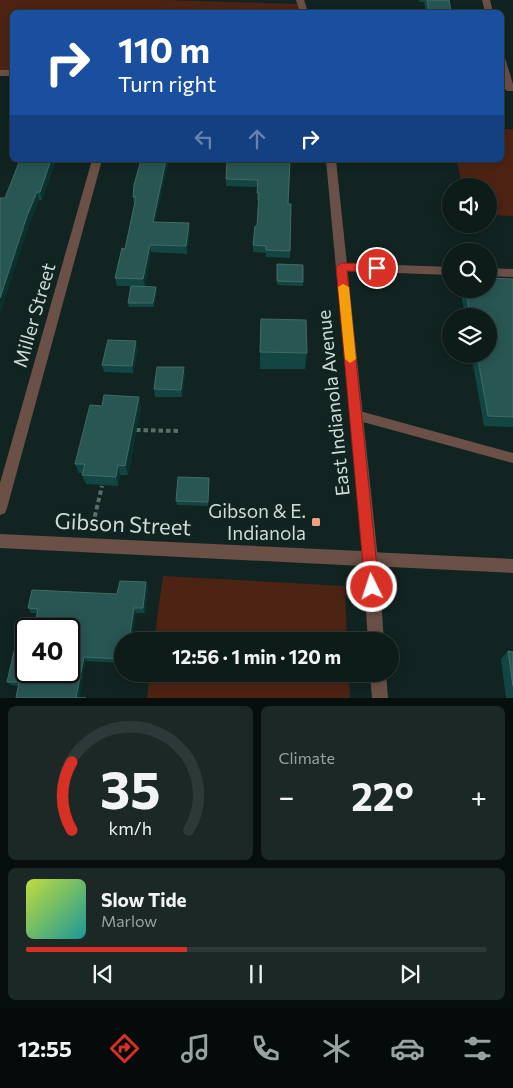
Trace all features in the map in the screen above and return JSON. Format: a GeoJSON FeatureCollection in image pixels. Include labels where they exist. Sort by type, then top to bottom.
{"type":"FeatureCollection","features":[{"type":"Feature","properties":{"kind":"street"},"geometry":{"type":"LineString","coordinates":[[504,71],[508,89]]}},
{"type":"Feature","properties":{"kind":"street","name":"Miller Street"},"geometry":{"type":"LineString","coordinates":[[0,508],[96,162]]}},
{"type":"Feature","properties":{"kind":"street","name":"East Indianola Avenue"},"geometry":{"type":"LineString","coordinates":[[331,162],[370,559],[375,632]]}},
{"type":"Feature","properties":{"kind":"street","name":"Gibson Street"},"geometry":{"type":"LineString","coordinates":[[0,541],[513,566]]}},
{"type":"Feature","properties":{"kind":"street"},"geometry":{"type":"LineString","coordinates":[[379,682],[380,698]]}},
{"type":"Feature","properties":{"kind":"lane"},"geometry":{"type":"LineString","coordinates":[[341,267],[442,271]]}},
{"type":"Feature","properties":{"kind":"lane"},"geometry":{"type":"LineString","coordinates":[[497,272],[513,273]]}},
{"type":"Feature","properties":{"kind":"lane"},"geometry":{"type":"LineString","coordinates":[[356,415],[513,458]]}},
{"type":"Feature","properties":{"kind":"path"},"geometry":{"type":"LineString","coordinates":[[136,430],[179,431]]}},
{"type":"Feature","properties":{"kind":"path"},"geometry":{"type":"LineString","coordinates":[[93,524],[102,486]]}},
{"type":"Feature","properties":{"kind":"shaded area"},"geometry":{"type":"Polygon","coordinates":[[[0,0],[163,0],[301,4],[303,10],[10,10],[10,73],[0,73],[0,0]]]}},
{"type":"Feature","properties":{"kind":"shaded area"},"geometry":{"type":"Polygon","coordinates":[[[504,129],[513,129],[513,216],[497,215],[497,178],[460,178],[457,162],[504,162],[504,129]]]}},
{"type":"Feature","properties":{"kind":"shaded area"},"geometry":{"type":"Polygon","coordinates":[[[163,576],[345,586],[347,632],[155,632],[163,576]]]}},
{"type":"Feature","properties":{"kind":"shaded area"},"geometry":{"type":"Polygon","coordinates":[[[149,682],[349,682],[350,698],[147,698],[149,682]]]}},
{"type":"Feature","properties":{"kind":"building"},"geometry":{"type":"Polygon","coordinates":[[[427,0],[449,0],[451,10],[429,10],[427,0]]]}},
{"type":"Feature","properties":{"kind":"building"},"geometry":{"type":"Polygon","coordinates":[[[19,162],[50,162],[40,192],[37,192],[27,216],[0,298],[0,198],[5,198],[19,162]]]}},
{"type":"Feature","properties":{"kind":"building"},"geometry":{"type":"Polygon","coordinates":[[[140,162],[166,162],[153,222],[189,223],[186,246],[150,245],[143,279],[115,278],[122,248],[125,249],[136,197],[133,197],[134,185],[140,162]]]}},
{"type":"Feature","properties":{"kind":"building"},"geometry":{"type":"Polygon","coordinates":[[[227,162],[290,162],[288,204],[291,204],[290,251],[266,250],[266,246],[253,245],[255,226],[257,226],[258,180],[226,179],[227,162]]]}},
{"type":"Feature","properties":{"kind":"building"},"geometry":{"type":"Polygon","coordinates":[[[277,264],[303,265],[303,282],[277,281],[277,264]]]}},
{"type":"Feature","properties":{"kind":"building"},"geometry":{"type":"Polygon","coordinates":[[[497,278],[513,279],[513,417],[488,416],[479,363],[497,363],[497,308],[469,308],[467,298],[497,298],[497,278]]]}},
{"type":"Feature","properties":{"kind":"building"},"geometry":{"type":"Polygon","coordinates":[[[131,286],[156,287],[153,303],[128,303],[131,286]]]}},
{"type":"Feature","properties":{"kind":"building"},"geometry":{"type":"Polygon","coordinates":[[[261,319],[306,320],[307,353],[260,352],[261,319]]]}},
{"type":"Feature","properties":{"kind":"building"},"geometry":{"type":"Polygon","coordinates":[[[108,340],[136,341],[132,366],[102,365],[108,340]]]}},
{"type":"Feature","properties":{"kind":"building"},"geometry":{"type":"Polygon","coordinates":[[[157,367],[184,367],[181,390],[154,389],[157,367]]]}},
{"type":"Feature","properties":{"kind":"building"},"geometry":{"type":"Polygon","coordinates":[[[104,395],[139,397],[125,466],[118,465],[116,477],[82,475],[85,464],[75,464],[90,405],[102,406],[104,395]]]}},
{"type":"Feature","properties":{"kind":"building"},"geometry":{"type":"Polygon","coordinates":[[[178,477],[209,478],[208,502],[176,501],[178,477]]]}},
{"type":"Feature","properties":{"kind":"building"},"geometry":{"type":"Polygon","coordinates":[[[120,581],[146,582],[143,608],[134,608],[130,632],[114,632],[114,659],[84,657],[80,678],[80,618],[36,618],[38,609],[28,608],[32,590],[117,594],[120,581]]]}},
{"type":"Feature","properties":{"kind":"building"},"geometry":{"type":"Polygon","coordinates":[[[15,647],[15,682],[7,682],[15,647]]]}},
{"type":"Feature","properties":{"kind":"building"},"geometry":{"type":"Polygon","coordinates":[[[508,651],[513,652],[513,686],[508,651]]]}},
{"type":"Feature","properties":{"kind":"building"},"geometry":{"type":"Polygon","coordinates":[[[19,683],[79,683],[76,698],[16,698],[19,683]]]}},
{"type":"Feature","properties":{"kind":"slow traffic"},"geometry":{"type":"LineString","coordinates":[[343,287],[350,359]]}},
{"type":"Feature","properties":{"kind":"place","name":"Gibson & E. Indianola"},"geometry":{"type":"Point","coordinates":[316,522]}},
{"type":"Feature","properties":{"kind":"route"},"geometry":{"type":"LineString","coordinates":[[372,587],[341,267],[377,268]]}}]}
